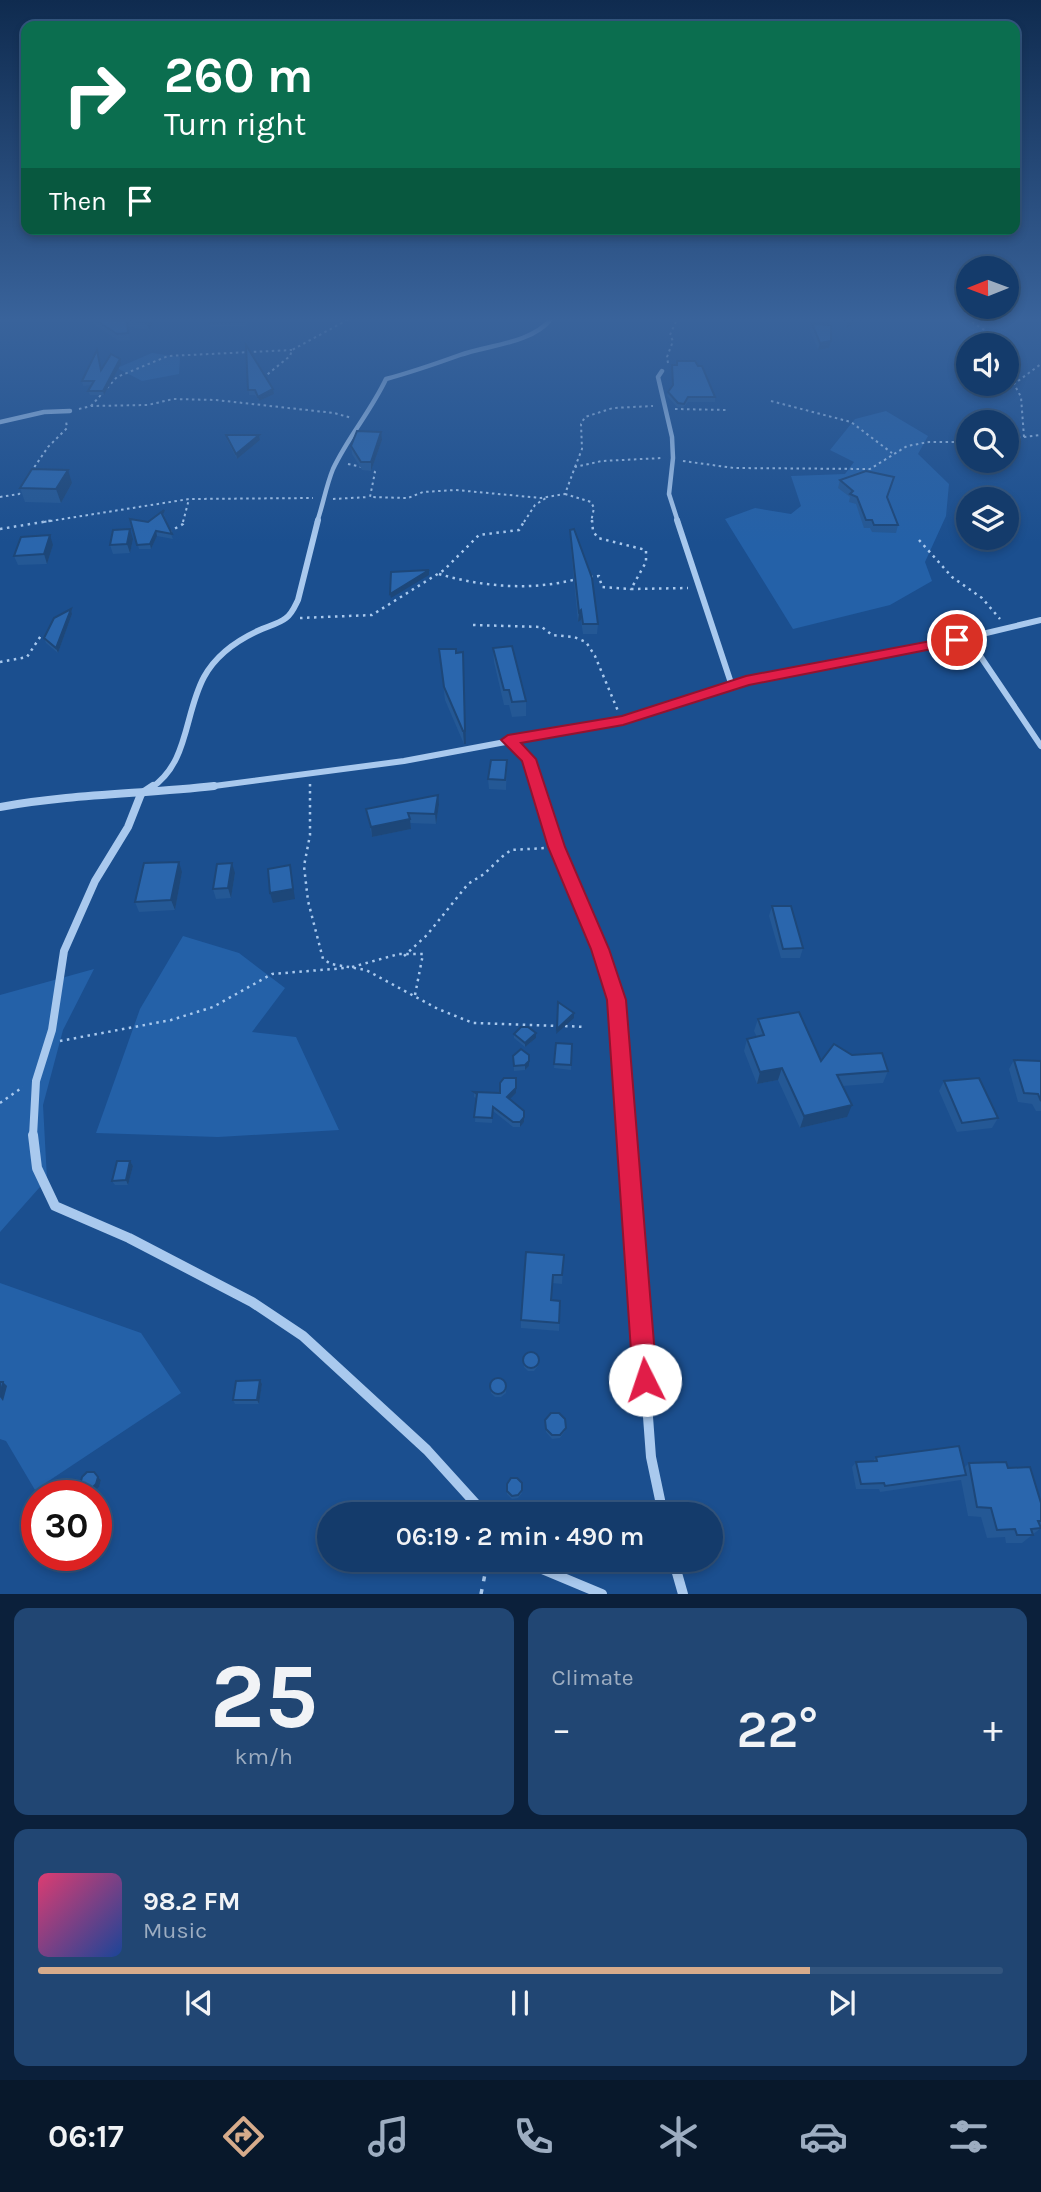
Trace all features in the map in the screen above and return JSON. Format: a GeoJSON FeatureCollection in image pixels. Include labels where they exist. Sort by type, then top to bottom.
{"type":"FeatureCollection","features":[{"type":"Feature","properties":{"kind":"street"},"geometry":{"type":"LineString","coordinates":[[378,393],[373,407],[361,420],[337,463],[324,499],[298,600],[287,618],[249,635],[224,652],[213,664],[204,677],[170,771],[156,786],[141,794],[128,827],[95,881],[64,951],[57,1006],[36,1082],[33,1132],[37,1168],[55,1206],[129,1238],[252,1302],[303,1336],[427,1450],[474,1502]]}},
{"type":"Feature","properties":{"kind":"street"},"geometry":{"type":"LineString","coordinates":[[663,393],[673,459],[667,486],[670,501],[702,589],[709,622],[732,685]]}},
{"type":"Feature","properties":{"kind":"street"},"geometry":{"type":"LineString","coordinates":[[0,422],[33,414],[70,411]]}},
{"type":"Feature","properties":{"kind":"street"},"geometry":{"type":"LineString","coordinates":[[0,807],[43,799],[114,793],[141,794],[404,761],[623,720],[732,685],[968,638],[1041,620]]}},
{"type":"Feature","properties":{"kind":"street"},"geometry":{"type":"LineString","coordinates":[[968,638],[1041,746]]}},
{"type":"Feature","properties":{"kind":"street"},"geometry":{"type":"LineString","coordinates":[[508,740],[529,759],[556,847],[600,949],[617,1000],[651,1457],[660,1502]]}},
{"type":"Feature","properties":{"kind":"street"},"geometry":{"type":"LineString","coordinates":[[543,1572],[570,1579],[602,1594]]}},
{"type":"Feature","properties":{"kind":"street"},"geometry":{"type":"LineString","coordinates":[[677,1572],[683,1594]]}},
{"type":"Feature","properties":{"kind":"path"},"geometry":{"type":"LineString","coordinates":[[91,406],[102,393]]}},
{"type":"Feature","properties":{"kind":"path"},"geometry":{"type":"LineString","coordinates":[[1019,393],[1024,437]]}},
{"type":"Feature","properties":{"kind":"path"},"geometry":{"type":"LineString","coordinates":[[249,404],[253,396]]}},
{"type":"Feature","properties":{"kind":"path"},"geometry":{"type":"LineString","coordinates":[[29,475],[48,447],[67,428],[66,415],[70,411],[91,406],[148,405],[173,399],[216,400],[334,414],[361,420]]}},
{"type":"Feature","properties":{"kind":"path"},"geometry":{"type":"LineString","coordinates":[[771,401],[850,422],[892,453]]}},
{"type":"Feature","properties":{"kind":"path"},"geometry":{"type":"LineString","coordinates":[[565,494],[583,446],[582,422],[586,416],[620,406],[727,410]]}},
{"type":"Feature","properties":{"kind":"path"},"geometry":{"type":"LineString","coordinates":[[1019,438],[1041,435]]}},
{"type":"Feature","properties":{"kind":"path"},"geometry":{"type":"LineString","coordinates":[[575,467],[602,461],[673,459],[734,468],[870,469],[881,467],[892,453],[916,444],[956,442]]}},
{"type":"Feature","properties":{"kind":"path"},"geometry":{"type":"LineString","coordinates":[[337,463],[374,470],[370,497]]}},
{"type":"Feature","properties":{"kind":"path"},"geometry":{"type":"LineString","coordinates":[[0,497],[19,494],[24,487]]}},
{"type":"Feature","properties":{"kind":"path"},"geometry":{"type":"LineString","coordinates":[[0,529],[189,499],[408,498],[423,492],[456,490],[546,498],[565,494],[591,502],[594,508],[592,524],[595,537],[603,542],[646,550],[646,562],[631,589]]}},
{"type":"Feature","properties":{"kind":"path"},"geometry":{"type":"LineString","coordinates":[[287,618],[347,618],[372,615],[424,580],[438,574],[479,535],[519,530],[535,505],[546,498]]}},
{"type":"Feature","properties":{"kind":"path"},"geometry":{"type":"LineString","coordinates":[[160,535],[183,524],[189,499]]}},
{"type":"Feature","properties":{"kind":"path"},"geometry":{"type":"LineString","coordinates":[[919,540],[952,577],[982,598],[996,612],[1005,628]]}},
{"type":"Feature","properties":{"kind":"path"},"geometry":{"type":"LineString","coordinates":[[438,574],[474,584],[554,584],[598,576],[602,587],[702,589]]}},
{"type":"Feature","properties":{"kind":"path"},"geometry":{"type":"LineString","coordinates":[[473,625],[542,627],[552,635],[574,637],[586,642],[595,656],[623,720]]}},
{"type":"Feature","properties":{"kind":"path"},"geometry":{"type":"LineString","coordinates":[[0,662],[24,661],[34,652],[42,634]]}},
{"type":"Feature","properties":{"kind":"path"},"geometry":{"type":"LineString","coordinates":[[310,773],[310,835],[304,866],[308,901],[323,959],[331,964],[366,970],[438,1009],[473,1023],[584,1027]]}},
{"type":"Feature","properties":{"kind":"path"},"geometry":{"type":"LineString","coordinates":[[404,956],[427,935],[468,884],[511,850],[556,847]]}},
{"type":"Feature","properties":{"kind":"path"},"geometry":{"type":"LineString","coordinates":[[48,1044],[171,1020],[213,1007],[272,974],[348,968],[399,954],[423,954],[415,995]]}},
{"type":"Feature","properties":{"kind":"path"},"geometry":{"type":"LineString","coordinates":[[0,1103],[25,1085],[36,1082]]}},
{"type":"Feature","properties":{"kind":"path"},"geometry":{"type":"LineString","coordinates":[[481,1594],[485,1572]]}},
{"type":"Feature","properties":{"kind":"shaded area"},"geometry":{"type":"Polygon","coordinates":[[[886,411],[928,436],[918,454],[949,484],[946,516],[925,562],[932,581],[890,605],[793,629],[725,519],[755,508],[791,514],[801,506],[791,476],[845,474],[854,462],[830,450],[855,419],[886,411]]]}},
{"type":"Feature","properties":{"kind":"shaded area"},"geometry":{"type":"Polygon","coordinates":[[[183,936],[239,953],[285,988],[252,1032],[296,1037],[339,1130],[218,1137],[96,1133],[140,1009],[183,936]]]}},
{"type":"Feature","properties":{"kind":"shaded area"},"geometry":{"type":"Polygon","coordinates":[[[94,969],[63,1030],[43,1105],[47,1179],[0,1232],[0,995],[94,969]]]}},
{"type":"Feature","properties":{"kind":"shaded area"},"geometry":{"type":"Polygon","coordinates":[[[0,1283],[141,1333],[181,1393],[50,1480],[29,1480],[6,1441],[0,1439],[0,1283]]]}},
{"type":"Feature","properties":{"kind":"building"},"geometry":{"type":"Polygon","coordinates":[[[669,393],[713,393],[715,397],[688,397],[684,404],[678,403],[669,393]]]}},
{"type":"Feature","properties":{"kind":"building"},"geometry":{"type":"Polygon","coordinates":[[[357,431],[381,432],[371,462],[361,462],[351,446],[357,431]]]}},
{"type":"Feature","properties":{"kind":"building"},"geometry":{"type":"Polygon","coordinates":[[[226,435],[259,435],[236,454],[226,435]]]}},
{"type":"Feature","properties":{"kind":"building"},"geometry":{"type":"Polygon","coordinates":[[[32,469],[68,470],[56,489],[20,488],[32,469]]]}},
{"type":"Feature","properties":{"kind":"building"},"geometry":{"type":"Polygon","coordinates":[[[866,471],[894,477],[887,497],[898,525],[874,525],[872,520],[866,520],[857,497],[850,494],[853,491],[840,480],[866,471]]]}},
{"type":"Feature","properties":{"kind":"building"},"geometry":{"type":"Polygon","coordinates":[[[164,510],[162,514],[172,534],[156,531],[150,544],[137,545],[130,519],[148,522],[164,510]]]}},
{"type":"Feature","properties":{"kind":"building"},"geometry":{"type":"Polygon","coordinates":[[[130,529],[127,544],[110,545],[113,530],[130,529]]]}},
{"type":"Feature","properties":{"kind":"building"},"geometry":{"type":"Polygon","coordinates":[[[574,529],[592,578],[598,624],[583,624],[581,610],[579,612],[570,530],[574,529]]]}},
{"type":"Feature","properties":{"kind":"building"},"geometry":{"type":"Polygon","coordinates":[[[50,535],[44,554],[14,556],[21,537],[50,535]]]}},
{"type":"Feature","properties":{"kind":"building"},"geometry":{"type":"Polygon","coordinates":[[[429,570],[390,594],[391,572],[429,570]]]}},
{"type":"Feature","properties":{"kind":"building"},"geometry":{"type":"Polygon","coordinates":[[[71,609],[56,648],[44,638],[54,618],[71,609]]]}},
{"type":"Feature","properties":{"kind":"building"},"geometry":{"type":"Polygon","coordinates":[[[512,646],[526,701],[512,702],[509,690],[504,690],[493,648],[512,646]]]}},
{"type":"Feature","properties":{"kind":"building"},"geometry":{"type":"Polygon","coordinates":[[[439,649],[456,649],[456,653],[463,652],[465,731],[444,687],[439,649]]]}},
{"type":"Feature","properties":{"kind":"building"},"geometry":{"type":"Polygon","coordinates":[[[491,760],[507,760],[505,780],[488,779],[491,760]]]}},
{"type":"Feature","properties":{"kind":"building"},"geometry":{"type":"Polygon","coordinates":[[[438,795],[435,814],[408,813],[410,819],[371,827],[366,809],[438,795]]]}},
{"type":"Feature","properties":{"kind":"building"},"geometry":{"type":"Polygon","coordinates":[[[179,862],[171,900],[135,902],[144,863],[179,862]]]}},
{"type":"Feature","properties":{"kind":"building"},"geometry":{"type":"Polygon","coordinates":[[[232,863],[228,888],[213,889],[217,864],[232,863]]]}},
{"type":"Feature","properties":{"kind":"building"},"geometry":{"type":"Polygon","coordinates":[[[290,865],[293,889],[270,893],[268,869],[290,865]]]}},
{"type":"Feature","properties":{"kind":"building"},"geometry":{"type":"Polygon","coordinates":[[[772,906],[791,906],[803,948],[783,949],[772,906]]]}},
{"type":"Feature","properties":{"kind":"building"},"geometry":{"type":"Polygon","coordinates":[[[558,1002],[574,1013],[557,1029],[558,1002]]]}},
{"type":"Feature","properties":{"kind":"building"},"geometry":{"type":"Polygon","coordinates":[[[799,1012],[821,1061],[834,1044],[852,1055],[882,1053],[888,1071],[837,1075],[852,1105],[804,1116],[782,1068],[760,1072],[747,1039],[764,1035],[758,1019],[799,1012]]]}},
{"type":"Feature","properties":{"kind":"building"},"geometry":{"type":"Polygon","coordinates":[[[521,1027],[528,1027],[536,1033],[525,1043],[514,1034],[521,1027]]]}},
{"type":"Feature","properties":{"kind":"building"},"geometry":{"type":"Polygon","coordinates":[[[556,1043],[572,1044],[571,1065],[554,1064],[556,1043]]]}},
{"type":"Feature","properties":{"kind":"building"},"geometry":{"type":"Polygon","coordinates":[[[521,1049],[529,1055],[529,1061],[525,1065],[514,1066],[513,1056],[521,1049]]]}},
{"type":"Feature","properties":{"kind":"building"},"geometry":{"type":"Polygon","coordinates":[[[1014,1060],[1041,1061],[1041,1101],[1038,1094],[1024,1093],[1014,1060]]]}},
{"type":"Feature","properties":{"kind":"building"},"geometry":{"type":"Polygon","coordinates":[[[504,1078],[516,1078],[516,1088],[507,1097],[524,1111],[524,1117],[520,1122],[513,1122],[493,1107],[492,1118],[474,1117],[477,1094],[474,1092],[500,1093],[500,1083],[504,1078]]]}},
{"type":"Feature","properties":{"kind":"building"},"geometry":{"type":"Polygon","coordinates":[[[979,1078],[998,1118],[962,1123],[944,1081],[979,1078]]]}},
{"type":"Feature","properties":{"kind":"building"},"geometry":{"type":"Polygon","coordinates":[[[117,1161],[130,1161],[126,1180],[112,1181],[117,1161]]]}},
{"type":"Feature","properties":{"kind":"building"},"geometry":{"type":"Polygon","coordinates":[[[526,1252],[564,1255],[562,1275],[553,1275],[551,1300],[560,1301],[559,1323],[521,1320],[526,1252]]]}},
{"type":"Feature","properties":{"kind":"building"},"geometry":{"type":"Polygon","coordinates":[[[531,1352],[539,1360],[531,1368],[523,1360],[531,1352]]]}},
{"type":"Feature","properties":{"kind":"building"},"geometry":{"type":"Polygon","coordinates":[[[498,1378],[504,1380],[504,1392],[498,1394],[492,1392],[490,1386],[492,1380],[498,1378]]]}},
{"type":"Feature","properties":{"kind":"building"},"geometry":{"type":"Polygon","coordinates":[[[260,1380],[257,1400],[233,1400],[236,1381],[260,1380]]]}},
{"type":"Feature","properties":{"kind":"building"},"geometry":{"type":"Polygon","coordinates":[[[551,1413],[559,1413],[565,1419],[566,1428],[560,1435],[552,1435],[546,1429],[545,1420],[551,1413]]]}},
{"type":"Feature","properties":{"kind":"building"},"geometry":{"type":"Polygon","coordinates":[[[959,1446],[966,1475],[885,1486],[884,1483],[861,1484],[856,1462],[877,1461],[876,1457],[959,1446]]]}},
{"type":"Feature","properties":{"kind":"building"},"geometry":{"type":"Polygon","coordinates":[[[1006,1462],[1008,1468],[1030,1467],[1041,1503],[1041,1521],[1038,1521],[1041,1528],[1031,1529],[1033,1535],[1017,1535],[1015,1529],[997,1530],[991,1508],[977,1507],[969,1463],[1006,1462]]]}},
{"type":"Feature","properties":{"kind":"building"},"geometry":{"type":"Polygon","coordinates":[[[87,1472],[94,1472],[98,1477],[97,1480],[81,1480],[87,1472]]]}},
{"type":"Feature","properties":{"kind":"building"},"geometry":{"type":"Polygon","coordinates":[[[511,1478],[517,1478],[522,1483],[522,1490],[518,1495],[512,1496],[507,1491],[511,1478]]]}},
{"type":"Feature","properties":{"kind":"route"},"geometry":{"type":"LineString","coordinates":[[645,1380],[617,1000],[600,949],[556,847],[529,759],[508,740],[623,720],[746,681],[957,640]]}}]}
